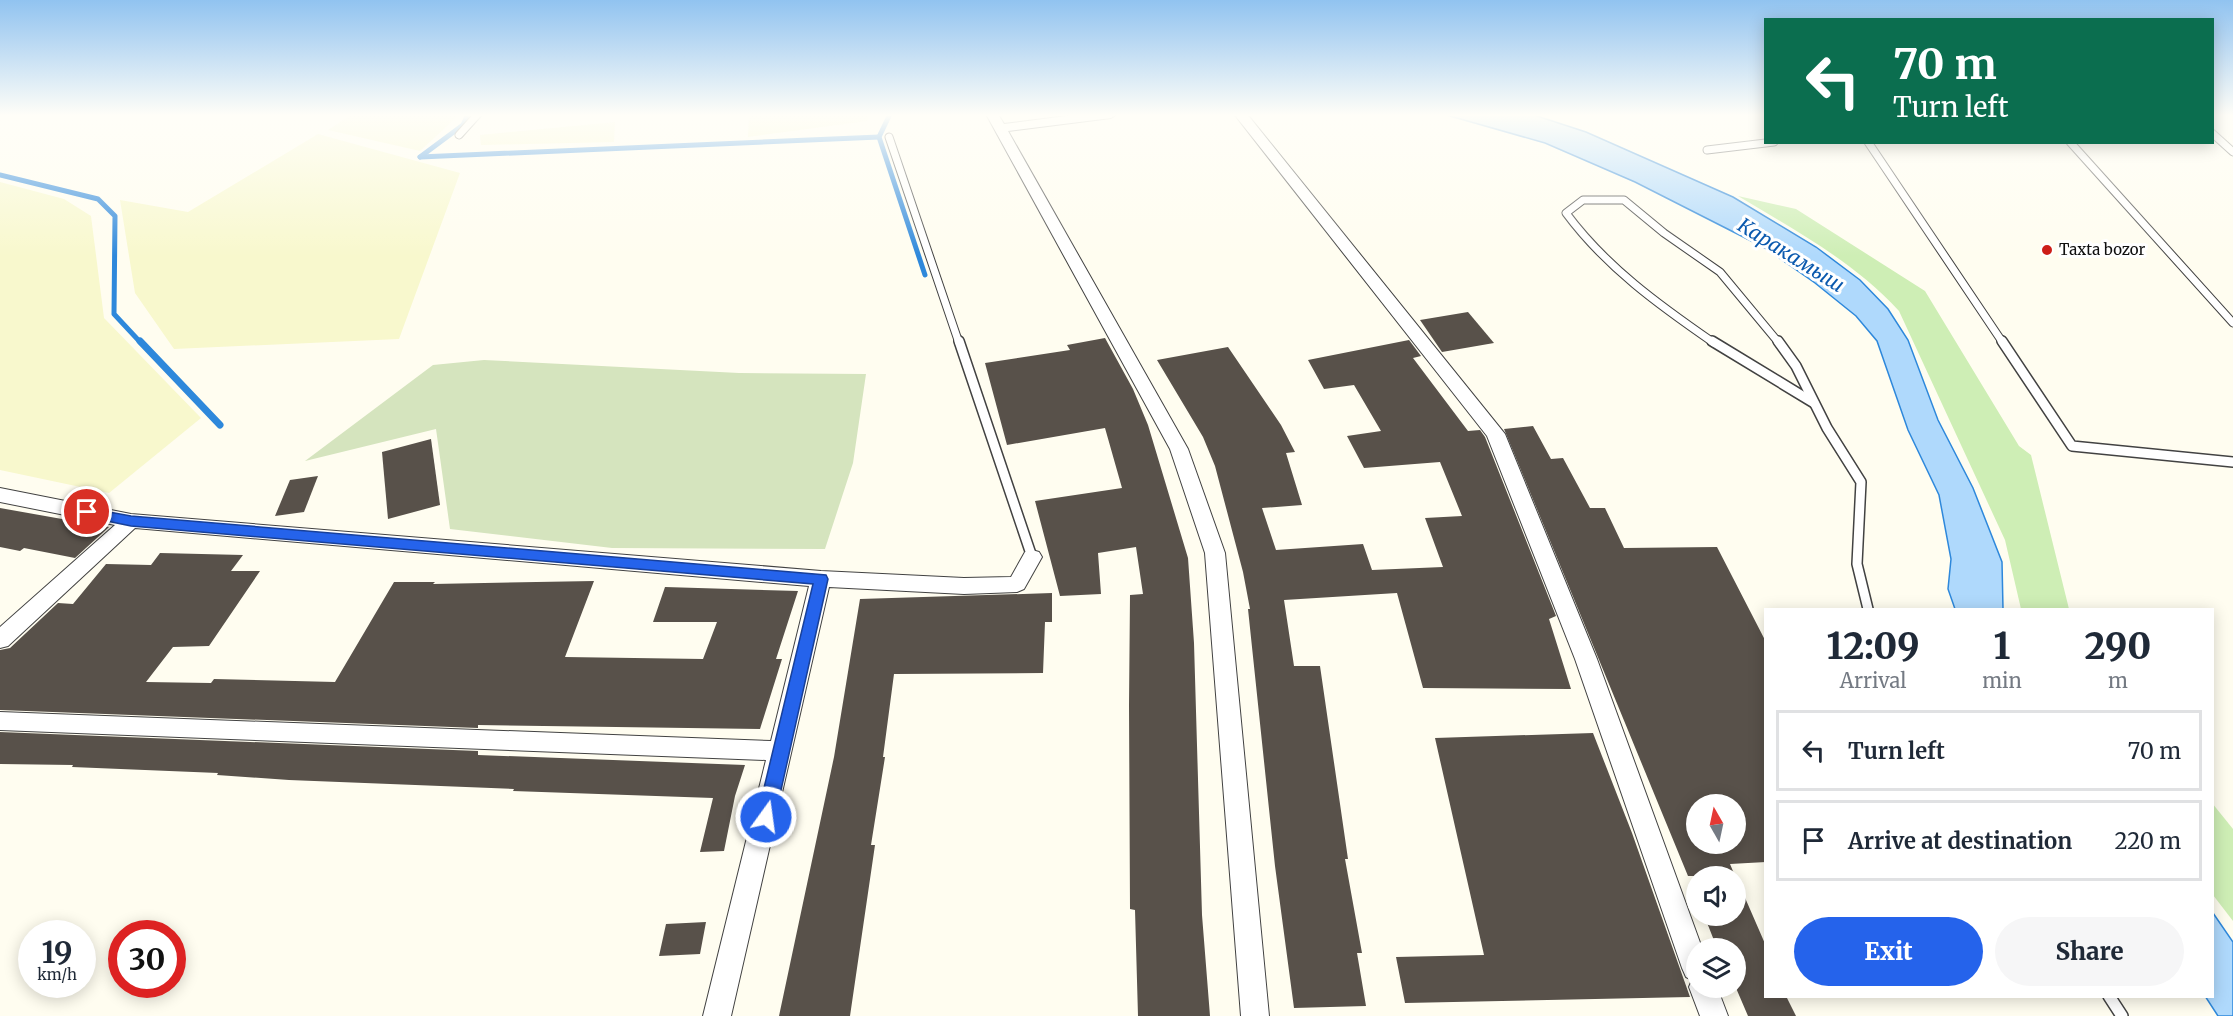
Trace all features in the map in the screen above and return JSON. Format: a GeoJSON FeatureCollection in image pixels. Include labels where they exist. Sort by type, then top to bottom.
{"type":"FeatureCollection","features":[{"type":"Feature","properties":{"kind":"street"},"geometry":{"type":"LineString","coordinates":[[1019,161],[1179,449],[1215,553],[1255,1016]]}},
{"type":"Feature","properties":{"kind":"street"},"geometry":{"type":"LineString","coordinates":[[1278,161],[1496,435],[1586,659],[1686,940]]}},
{"type":"Feature","properties":{"kind":"street"},"geometry":{"type":"LineString","coordinates":[[0,495],[131,521],[821,579],[964,586],[1017,584],[1032,557]]}},
{"type":"Feature","properties":{"kind":"street"},"geometry":{"type":"LineString","coordinates":[[0,640],[131,521]]}},
{"type":"Feature","properties":{"kind":"street"},"geometry":{"type":"LineString","coordinates":[[717,1016],[782,751],[821,579]]}},
{"type":"Feature","properties":{"kind":"street"},"geometry":{"type":"LineString","coordinates":[[0,721],[782,751]]}},
{"type":"Feature","properties":{"kind":"street"},"geometry":{"type":"LineString","coordinates":[[1707,998],[1714,1016]]}},
{"type":"Feature","properties":{"kind":"lane"},"geometry":{"type":"LineString","coordinates":[[898,161],[1032,557]]}},
{"type":"Feature","properties":{"kind":"lane"},"geometry":{"type":"LineString","coordinates":[[1881,161],[2072,446],[2233,462]]}},
{"type":"Feature","properties":{"kind":"lane"},"geometry":{"type":"LineString","coordinates":[[2087,161],[2233,323]]}},
{"type":"Feature","properties":{"kind":"lane"},"geometry":{"type":"LineString","coordinates":[[1814,403],[1773,382],[1640,292],[1584,240],[1566,213],[1583,200],[1624,200],[1664,233],[1720,272],[1765,322],[1796,366],[1814,403],[1861,482],[1857,564],[1868,608]]}},
{"type":"Feature","properties":{"kind":"lane"},"geometry":{"type":"LineString","coordinates":[[2110,998],[2122,1016]]}},
{"type":"Feature","properties":{"kind":"green space"},"geometry":{"type":"Polygon","coordinates":[[[272,161],[418,161],[460,173],[399,339],[174,349],[135,293],[120,200],[188,212],[272,161]]]}},
{"type":"Feature","properties":{"kind":"green space"},"geometry":{"type":"Polygon","coordinates":[[[0,182],[64,199],[91,216],[104,318],[201,418],[109,493],[0,470],[0,182]]]}},
{"type":"Feature","properties":{"kind":"green space"},"geometry":{"type":"Polygon","coordinates":[[[1738,196],[1796,209],[1925,291],[2019,446],[2031,455],[2069,608],[2021,608],[2005,540],[1899,311],[1863,277],[1802,235],[1738,196]]]}},
{"type":"Feature","properties":{"kind":"green space"},"geometry":{"type":"Polygon","coordinates":[[[484,360],[739,373],[866,374],[853,463],[825,549],[612,548],[450,529],[436,429],[305,461],[433,365],[484,360]]]}},
{"type":"Feature","properties":{"kind":"green space"},"geometry":{"type":"Polygon","coordinates":[[[2214,805],[2233,829],[2233,921],[2214,896],[2214,805]]]}},
{"type":"Feature","properties":{"kind":"water","name":"Каракамыш"},"geometry":{"type":"Polygon","coordinates":[[[1587,161],[1653,161],[1733,197],[1816,247],[1860,280],[1888,309],[1908,340],[1938,420],[1973,488],[2002,562],[2003,608],[1955,608],[1948,589],[1951,559],[1939,495],[1908,430],[1877,341],[1856,316],[1815,283],[1765,248],[1635,182],[1587,161]]]}},
{"type":"Feature","properties":{"kind":"water"},"geometry":{"type":"Polygon","coordinates":[[[2214,914],[2233,942],[2233,1016],[2218,1016],[2206,998],[2214,998],[2214,914]]]}},
{"type":"Feature","properties":{"kind":"building"},"geometry":{"type":"Polygon","coordinates":[[[1468,312],[1494,343],[1442,352],[1420,320],[1468,312]]]}},
{"type":"Feature","properties":{"kind":"building"},"geometry":{"type":"Polygon","coordinates":[[[1105,338],[1133,389],[1148,425],[1188,558],[1194,643],[1202,915],[1210,1016],[1138,1016],[1135,910],[1130,909],[1129,705],[1130,595],[1143,594],[1136,547],[1098,553],[1101,594],[1060,596],[1035,501],[1122,488],[1105,428],[1007,445],[985,363],[1070,350],[1067,345],[1105,338]]]}},
{"type":"Feature","properties":{"kind":"building"},"geometry":{"type":"Polygon","coordinates":[[[1409,340],[1421,356],[1413,358],[1468,431],[1480,430],[1485,437],[1556,616],[1549,619],[1571,689],[1423,688],[1397,593],[1284,600],[1294,666],[1320,666],[1348,859],[1345,859],[1362,953],[1357,953],[1366,1006],[1294,1008],[1275,866],[1248,609],[1250,609],[1243,572],[1215,466],[1203,437],[1157,360],[1228,347],[1281,425],[1295,452],[1286,453],[1302,505],[1262,508],[1276,550],[1363,544],[1372,570],[1443,567],[1425,518],[1462,516],[1440,462],[1364,468],[1347,436],[1381,431],[1354,385],[1324,389],[1308,360],[1409,340]]]}},
{"type":"Feature","properties":{"kind":"building"},"geometry":{"type":"Polygon","coordinates":[[[1533,426],[1551,459],[1563,458],[1590,508],[1605,508],[1624,548],[1717,547],[1764,638],[1764,862],[1730,864],[1731,866],[1686,866],[1686,871],[1504,429],[1533,426]]]}},
{"type":"Feature","properties":{"kind":"building"},"geometry":{"type":"Polygon","coordinates":[[[431,439],[440,505],[388,519],[382,452],[431,439]]]}},
{"type":"Feature","properties":{"kind":"building"},"geometry":{"type":"Polygon","coordinates":[[[318,476],[304,512],[275,516],[290,480],[318,476]]]}},
{"type":"Feature","properties":{"kind":"building"},"geometry":{"type":"Polygon","coordinates":[[[0,508],[109,527],[75,558],[24,548],[20,551],[0,547],[0,508]]]}},
{"type":"Feature","properties":{"kind":"building"},"geometry":{"type":"Polygon","coordinates":[[[160,553],[243,555],[231,571],[260,571],[209,646],[173,647],[146,682],[211,683],[214,679],[335,682],[394,582],[435,582],[433,584],[594,581],[565,657],[703,659],[717,622],[653,622],[665,587],[798,591],[776,659],[782,659],[760,729],[478,725],[478,728],[0,710],[0,650],[10,648],[58,603],[73,604],[106,564],[151,565],[160,553]]]}},
{"type":"Feature","properties":{"kind":"building"},"geometry":{"type":"Polygon","coordinates":[[[1052,593],[1052,622],[1045,622],[1043,673],[894,674],[883,757],[885,757],[871,845],[875,845],[850,1016],[779,1016],[834,757],[860,599],[1052,593]]]}},
{"type":"Feature","properties":{"kind":"building"},"geometry":{"type":"Polygon","coordinates":[[[0,732],[478,751],[478,755],[745,765],[735,796],[724,851],[700,852],[713,798],[513,791],[514,789],[289,780],[217,775],[218,773],[72,767],[73,765],[0,764],[0,732]]]}},
{"type":"Feature","properties":{"kind":"building"},"geometry":{"type":"Polygon","coordinates":[[[1593,733],[1632,833],[1686,986],[1686,997],[1405,1003],[1396,957],[1484,955],[1435,738],[1593,733]]]}},
{"type":"Feature","properties":{"kind":"building"},"geometry":{"type":"Polygon","coordinates":[[[1746,900],[1764,941],[1764,998],[1787,998],[1796,1016],[1748,1016],[1740,998],[1746,998],[1746,938],[1713,938],[1708,926],[1746,926],[1746,900]]]}},
{"type":"Feature","properties":{"kind":"building"},"geometry":{"type":"Polygon","coordinates":[[[706,922],[700,954],[659,956],[666,924],[706,922]]]}},
{"type":"Feature","properties":{"kind":"waterway"},"geometry":{"type":"LineString","coordinates":[[887,161],[925,275]]}},
{"type":"Feature","properties":{"kind":"waterway"},"geometry":{"type":"LineString","coordinates":[[0,175],[98,199],[115,216],[114,314],[141,343]]}},
{"type":"Feature","properties":{"kind":"waterway"},"geometry":{"type":"LineString","coordinates":[[140,341],[220,425]]}},
{"type":"Feature","properties":{"kind":"place","name":"Taxta bozor"},"geometry":{"type":"Point","coordinates":[2047,250]}},
{"type":"Feature","properties":{"kind":"route"},"geometry":{"type":"LineString","coordinates":[[87,512],[131,521],[821,579],[766,817]]}}]}
